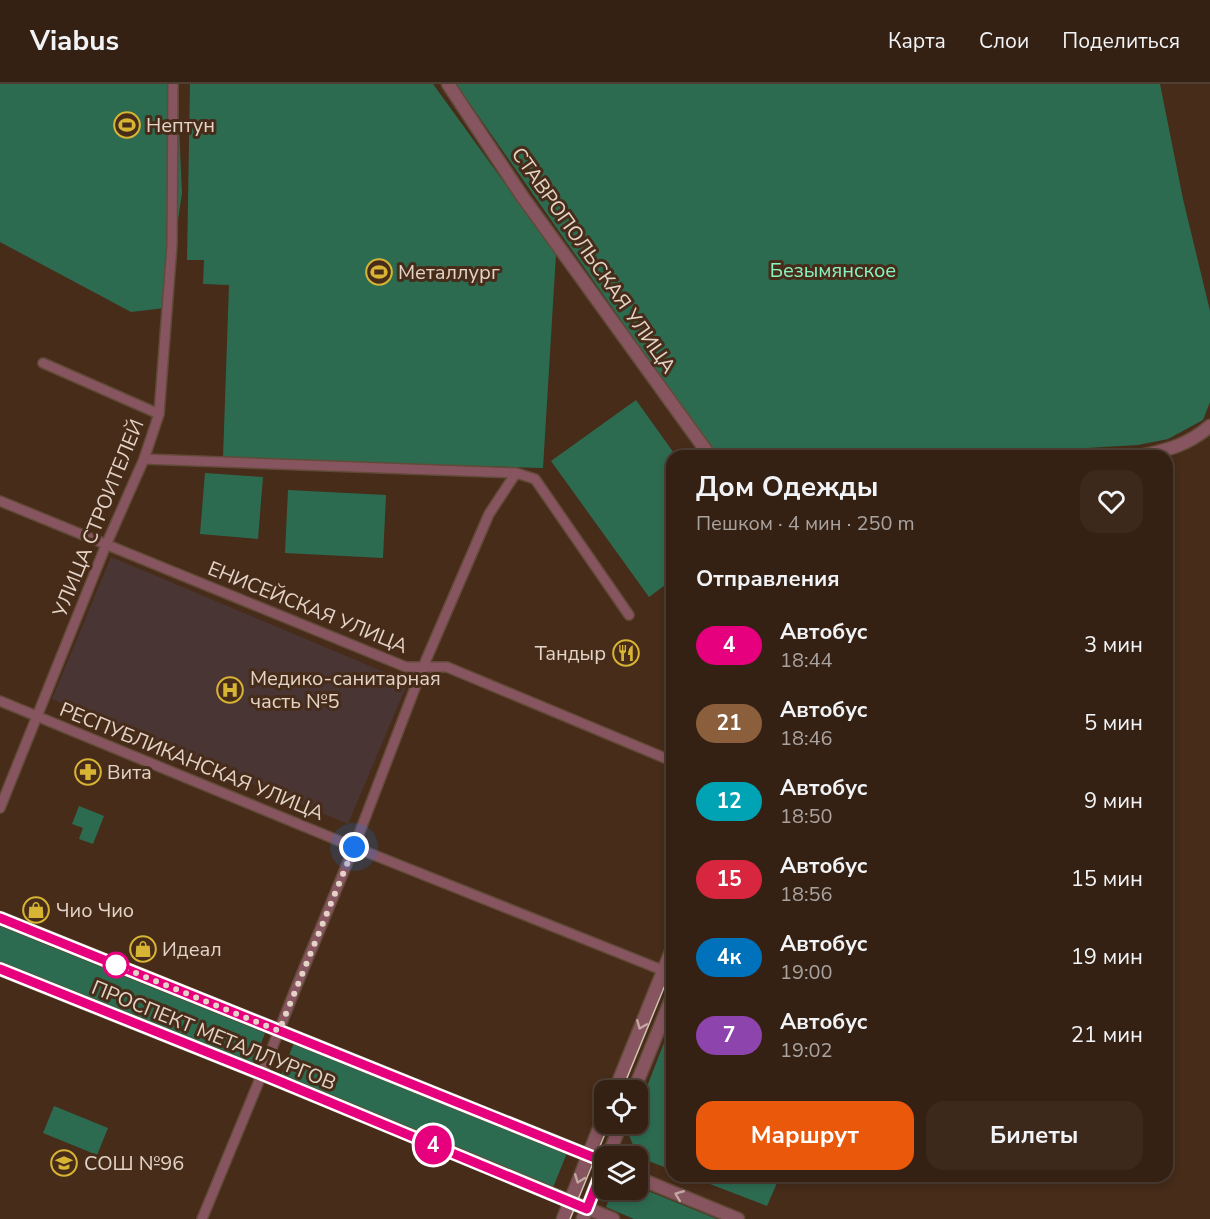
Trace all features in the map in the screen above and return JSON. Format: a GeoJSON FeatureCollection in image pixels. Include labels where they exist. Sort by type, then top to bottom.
{"type":"FeatureCollection","features":[{"type":"Feature","properties":{"kind":"street","name":"УЛИЦА СТРОИТЕЛЕЙ"},"geometry":{"type":"LineString","coordinates":[[0,808],[106,545],[144,459],[159,414],[172,245],[173,84]]}},
{"type":"Feature","properties":{"kind":"street","name":"СТАВРОПОЛЬСКАЯ УЛИЦА"},"geometry":{"type":"LineString","coordinates":[[448,84],[522,196],[706,450]]}},
{"type":"Feature","properties":{"kind":"street"},"geometry":{"type":"LineString","coordinates":[[44,363],[159,414]]}},
{"type":"Feature","properties":{"kind":"street"},"geometry":{"type":"LineString","coordinates":[[1168,450],[1197,437],[1210,426]]}},
{"type":"Feature","properties":{"kind":"street"},"geometry":{"type":"LineString","coordinates":[[144,459],[516,473],[535,479],[629,615]]}},
{"type":"Feature","properties":{"kind":"street"},"geometry":{"type":"LineString","coordinates":[[202,1219],[354,847],[423,667],[489,514],[516,473]]}},
{"type":"Feature","properties":{"kind":"street","name":"ЕНИСЕЙСКАЯ УЛИЦА"},"geometry":{"type":"LineString","coordinates":[[0,501],[406,667],[447,667],[666,758]]}},
{"type":"Feature","properties":{"kind":"street","name":"РЕСПУБЛИКАНСКАЯ УЛИЦА"},"geometry":{"type":"LineString","coordinates":[[0,701],[354,847],[666,972]]}},
{"type":"Feature","properties":{"kind":"street","name":"ПРОСПЕКТ МЕТАЛЛУРГОВ"},"geometry":{"type":"LineString","coordinates":[[0,918],[594,1158]]}},
{"type":"Feature","properties":{"kind":"street","name":"ПРОСПЕКТ МЕТАЛЛУРГОВ"},"geometry":{"type":"LineString","coordinates":[[0,969],[262,1074],[570,1202],[585,1214],[613,1219]]}},
{"type":"Feature","properties":{"kind":"street"},"geometry":{"type":"LineString","coordinates":[[619,1080],[666,974]]}},
{"type":"Feature","properties":{"kind":"street"},"geometry":{"type":"LineString","coordinates":[[638,1080],[666,1012]]}},
{"type":"Feature","properties":{"kind":"street"},"geometry":{"type":"LineString","coordinates":[[563,1219],[597,1134]]}},
{"type":"Feature","properties":{"kind":"street"},"geometry":{"type":"LineString","coordinates":[[648,1182],[738,1219]]}},
{"type":"Feature","properties":{"kind":"street"},"geometry":{"type":"LineString","coordinates":[[585,1214],[594,1191]]}},
{"type":"Feature","properties":{"kind":"shaded area","name":"Медико-санитарная часть №5"},"geometry":{"type":"Polygon","coordinates":[[[111,557],[408,682],[348,824],[52,699],[111,557]]]}},
{"type":"Feature","properties":{"kind":"green space"},"geometry":{"type":"Polygon","coordinates":[[[0,84],[177,84],[182,193],[165,308],[131,312],[0,242],[0,84]]]}},
{"type":"Feature","properties":{"kind":"green space","name":"Металлург"},"geometry":{"type":"Polygon","coordinates":[[[190,84],[433,84],[556,254],[543,468],[223,458],[229,285],[203,284],[204,260],[187,260],[190,84]]]}},
{"type":"Feature","properties":{"kind":"green space","name":"Безымянское"},"geometry":{"type":"Polygon","coordinates":[[[456,84],[1160,84],[1183,199],[1210,311],[1210,402],[1203,420],[1168,439],[1138,445],[1053,450],[712,450],[456,84]]]}},
{"type":"Feature","properties":{"kind":"green space"},"geometry":{"type":"Polygon","coordinates":[[[636,400],[672,450],[666,450],[666,584],[649,597],[551,461],[636,400]]]}},
{"type":"Feature","properties":{"kind":"green space"},"geometry":{"type":"Polygon","coordinates":[[[205,473],[263,477],[258,539],[200,534],[205,473]]]}},
{"type":"Feature","properties":{"kind":"green space"},"geometry":{"type":"Polygon","coordinates":[[[288,490],[386,495],[383,558],[285,553],[288,490]]]}},
{"type":"Feature","properties":{"kind":"green space"},"geometry":{"type":"Polygon","coordinates":[[[79,806],[104,816],[93,844],[79,839],[83,828],[72,824],[79,806]]]}},
{"type":"Feature","properties":{"kind":"green space"},"geometry":{"type":"Polygon","coordinates":[[[0,926],[265,1033],[253,1066],[0,964],[0,926]]]}},
{"type":"Feature","properties":{"kind":"green space"},"geometry":{"type":"Polygon","coordinates":[[[666,1038],[666,1168],[648,1161],[648,1146],[633,1146],[628,1134],[648,1134],[648,1084],[666,1038]]]}},
{"type":"Feature","properties":{"kind":"green space"},"geometry":{"type":"Polygon","coordinates":[[[294,1043],[567,1153],[552,1190],[279,1080],[294,1043]]]}},
{"type":"Feature","properties":{"kind":"green space"},"geometry":{"type":"Polygon","coordinates":[[[54,1106],[108,1128],[97,1155],[43,1133],[54,1106]]]}},
{"type":"Feature","properties":{"kind":"green space"},"geometry":{"type":"Polygon","coordinates":[[[705,1182],[777,1182],[767,1206],[705,1182]]]}},
{"type":"Feature","properties":{"kind":"green space"},"geometry":{"type":"Polygon","coordinates":[[[648,1191],[717,1219],[634,1219],[606,1207],[609,1200],[648,1200],[648,1191]]]}},
{"type":"Feature","properties":{"kind":"tram line"},"geometry":{"type":"LineString","coordinates":[[626,1080],[666,983]]}},
{"type":"Feature","properties":{"kind":"tram line"},"geometry":{"type":"LineString","coordinates":[[570,1219],[605,1134]]}},
{"type":"Feature","properties":{"kind":"bus line","name":"4"},"geometry":{"type":"LineString","coordinates":[[0,918],[595,1158],[604,1165],[587,1209],[262,1074],[0,969]]}},
{"type":"Feature","properties":{"kind":"place","name":"Нептун"},"geometry":{"type":"Point","coordinates":[127,125]}},
{"type":"Feature","properties":{"kind":"place","name":"Металлург"},"geometry":{"type":"Point","coordinates":[379,272]}},
{"type":"Feature","properties":{"kind":"place","name":"Тандыр"},"geometry":{"type":"Point","coordinates":[626,653]}},
{"type":"Feature","properties":{"kind":"place","name":"Медико-санитарная часть №5"},"geometry":{"type":"Point","coordinates":[230,690]}},
{"type":"Feature","properties":{"kind":"place","name":"Вита"},"geometry":{"type":"Point","coordinates":[88,772]}},
{"type":"Feature","properties":{"kind":"place","name":"Чио Чио"},"geometry":{"type":"Point","coordinates":[36,910]}},
{"type":"Feature","properties":{"kind":"place","name":"Идеал"},"geometry":{"type":"Point","coordinates":[143,949]}},
{"type":"Feature","properties":{"kind":"place","name":"СОШ №96"},"geometry":{"type":"Point","coordinates":[64,1163]}},
{"type":"Feature","properties":{"kind":"route"},"geometry":{"type":"LineString","coordinates":[[116,965],[279,1031],[354,847]]}}]}
